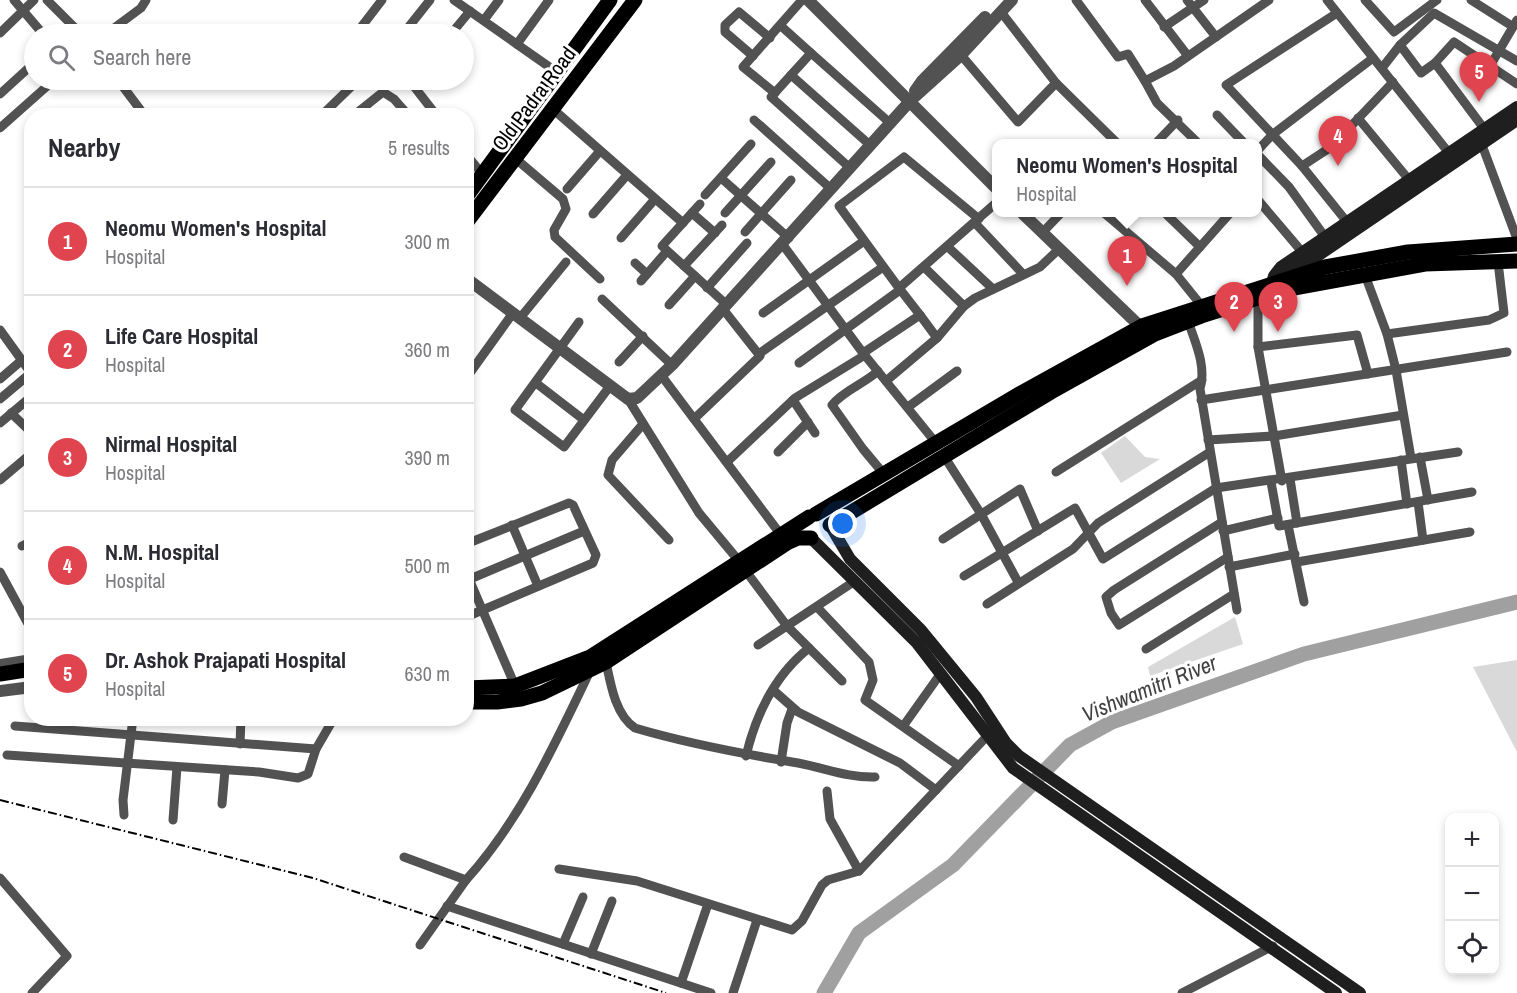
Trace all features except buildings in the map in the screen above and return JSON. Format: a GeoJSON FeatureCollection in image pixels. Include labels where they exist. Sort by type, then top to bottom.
{"type":"FeatureCollection","features":[{"type":"Feature","properties":{"kind":"main road","name":"Old Padra Road"},"geometry":{"type":"LineString","coordinates":[[474,187],[610,0]]}},
{"type":"Feature","properties":{"kind":"main road","name":"Old Padra Road"},"geometry":{"type":"LineString","coordinates":[[474,213],[635,0]]}},
{"type":"Feature","properties":{"kind":"main road"},"geometry":{"type":"LineString","coordinates":[[1273,289],[1281,267],[1517,107]]}},
{"type":"Feature","properties":{"kind":"main road"},"geometry":{"type":"LineString","coordinates":[[1273,289],[1306,262],[1517,120]]}},
{"type":"Feature","properties":{"kind":"main road"},"geometry":{"type":"LineString","coordinates":[[784,538],[819,540],[826,537],[830,525],[940,449],[1146,332],[1186,316],[1273,289],[1325,267],[1408,252],[1517,244]]}},
{"type":"Feature","properties":{"kind":"main road"},"geometry":{"type":"LineString","coordinates":[[1186,316],[1202,305],[1273,289],[1425,264],[1517,261]]}},
{"type":"Feature","properties":{"kind":"main road"},"geometry":{"type":"LineString","coordinates":[[474,702],[497,702],[598,659],[784,538],[812,516],[883,472],[940,449]]}},
{"type":"Feature","properties":{"kind":"main road"},"geometry":{"type":"LineString","coordinates":[[812,516],[824,516],[850,559],[921,630],[975,697],[1013,768],[1336,993]]}},
{"type":"Feature","properties":{"kind":"main road"},"geometry":{"type":"LineString","coordinates":[[812,516],[805,528],[811,538],[917,643],[992,731],[1018,756],[1360,993]]}},
{"type":"Feature","properties":{"kind":"main road"},"geometry":{"type":"LineString","coordinates":[[0,674],[24,670]]}},
{"type":"Feature","properties":{"kind":"main road"},"geometry":{"type":"LineString","coordinates":[[0,683],[24,680]]}},
{"type":"Feature","properties":{"kind":"main road"},"geometry":{"type":"LineString","coordinates":[[474,689],[518,693]]}},
{"type":"Feature","properties":{"kind":"street"},"geometry":{"type":"LineString","coordinates":[[14,0],[36,24]]}},
{"type":"Feature","properties":{"kind":"street"},"geometry":{"type":"LineString","coordinates":[[0,33],[34,0]]}},
{"type":"Feature","properties":{"kind":"street"},"geometry":{"type":"LineString","coordinates":[[47,0],[71,24]]}},
{"type":"Feature","properties":{"kind":"street"},"geometry":{"type":"LineString","coordinates":[[119,24],[141,8],[146,0]]}},
{"type":"Feature","properties":{"kind":"street"},"geometry":{"type":"LineString","coordinates":[[364,24],[382,0]]}},
{"type":"Feature","properties":{"kind":"street"},"geometry":{"type":"LineString","coordinates":[[411,24],[430,0]]}},
{"type":"Feature","properties":{"kind":"street"},"geometry":{"type":"LineString","coordinates":[[454,0],[558,73]]}},
{"type":"Feature","properties":{"kind":"street"},"geometry":{"type":"LineString","coordinates":[[484,20],[499,0]]}},
{"type":"Feature","properties":{"kind":"street"},"geometry":{"type":"LineString","coordinates":[[517,44],[549,0]]}},
{"type":"Feature","properties":{"kind":"street"},"geometry":{"type":"LineString","coordinates":[[775,93],[743,67],[802,0]]}},
{"type":"Feature","properties":{"kind":"street"},"geometry":{"type":"LineString","coordinates":[[808,0],[992,184]]}},
{"type":"Feature","properties":{"kind":"street"},"geometry":{"type":"LineString","coordinates":[[910,100],[922,81],[1001,6],[1012,0]]}},
{"type":"Feature","properties":{"kind":"street"},"geometry":{"type":"LineString","coordinates":[[1076,0],[1118,57],[1128,54],[1157,103],[1178,120],[1195,139]]}},
{"type":"Feature","properties":{"kind":"street"},"geometry":{"type":"LineString","coordinates":[[1145,0],[1188,56]]}},
{"type":"Feature","properties":{"kind":"street"},"geometry":{"type":"LineString","coordinates":[[1164,27],[1190,4],[1204,0]]}},
{"type":"Feature","properties":{"kind":"street"},"geometry":{"type":"LineString","coordinates":[[1145,81],[1188,56],[1269,0]]}},
{"type":"Feature","properties":{"kind":"street"},"geometry":{"type":"LineString","coordinates":[[1327,0],[1449,153]]}},
{"type":"Feature","properties":{"kind":"street"},"geometry":{"type":"LineString","coordinates":[[1365,0],[1394,32],[1437,0]]}},
{"type":"Feature","properties":{"kind":"street"},"geometry":{"type":"LineString","coordinates":[[1470,0],[1515,23],[1490,66]]}},
{"type":"Feature","properties":{"kind":"street"},"geometry":{"type":"LineString","coordinates":[[1190,4],[1216,37]]}},
{"type":"Feature","properties":{"kind":"street"},"geometry":{"type":"LineString","coordinates":[[628,399],[637,398],[672,365],[786,242],[830,188],[910,100],[961,55],[1001,6]]}},
{"type":"Feature","properties":{"kind":"street"},"geometry":{"type":"LineString","coordinates":[[1001,6],[1056,83],[1113,139]]}},
{"type":"Feature","properties":{"kind":"street"},"geometry":{"type":"LineString","coordinates":[[459,24],[470,11]]}},
{"type":"Feature","properties":{"kind":"street"},"geometry":{"type":"LineString","coordinates":[[753,56],[725,32],[725,25],[736,13],[743,14],[770,38]]}},
{"type":"Feature","properties":{"kind":"street"},"geometry":{"type":"LineString","coordinates":[[1336,13],[1226,85],[1302,166],[1347,222]]}},
{"type":"Feature","properties":{"kind":"street"},"geometry":{"type":"LineString","coordinates":[[1382,68],[1400,45],[1434,13],[1517,61]]}},
{"type":"Feature","properties":{"kind":"street"},"geometry":{"type":"LineString","coordinates":[[781,26],[890,123]]}},
{"type":"Feature","properties":{"kind":"street"},"geometry":{"type":"LineString","coordinates":[[1400,45],[1421,73],[1435,63],[1454,42],[1517,84]]}},
{"type":"Feature","properties":{"kind":"street"},"geometry":{"type":"LineString","coordinates":[[811,53],[771,97],[849,167]]}},
{"type":"Feature","properties":{"kind":"street"},"geometry":{"type":"LineString","coordinates":[[961,55],[1018,122],[1056,83]]}},
{"type":"Feature","properties":{"kind":"street"},"geometry":{"type":"LineString","coordinates":[[1262,145],[1373,58]]}},
{"type":"Feature","properties":{"kind":"street"},"geometry":{"type":"LineString","coordinates":[[1435,63],[1485,130]]}},
{"type":"Feature","properties":{"kind":"street"},"geometry":{"type":"LineString","coordinates":[[0,94],[24,72]]}},
{"type":"Feature","properties":{"kind":"street"},"geometry":{"type":"LineString","coordinates":[[791,75],[870,145]]}},
{"type":"Feature","properties":{"kind":"street"},"geometry":{"type":"LineString","coordinates":[[1302,166],[1331,147],[1393,82]]}},
{"type":"Feature","properties":{"kind":"street"},"geometry":{"type":"LineString","coordinates":[[0,128],[43,90]]}},
{"type":"Feature","properties":{"kind":"street"},"geometry":{"type":"LineString","coordinates":[[126,90],[139,108]]}},
{"type":"Feature","properties":{"kind":"street"},"geometry":{"type":"LineString","coordinates":[[329,108],[348,90]]}},
{"type":"Feature","properties":{"kind":"street"},"geometry":{"type":"LineString","coordinates":[[418,90],[431,108]]}},
{"type":"Feature","properties":{"kind":"street"},"geometry":{"type":"LineString","coordinates":[[363,108],[383,92],[402,108]]}},
{"type":"Feature","properties":{"kind":"street"},"geometry":{"type":"LineString","coordinates":[[554,110],[683,223]]}},
{"type":"Feature","properties":{"kind":"street"},"geometry":{"type":"LineString","coordinates":[[1217,115],[1240,139]]}},
{"type":"Feature","properties":{"kind":"street"},"geometry":{"type":"LineString","coordinates":[[1358,118],[1410,181]]}},
{"type":"Feature","properties":{"kind":"street"},"geometry":{"type":"LineString","coordinates":[[754,120],[830,188]]}},
{"type":"Feature","properties":{"kind":"street"},"geometry":{"type":"LineString","coordinates":[[1160,139],[1178,120]]}},
{"type":"Feature","properties":{"kind":"street"},"geometry":{"type":"LineString","coordinates":[[705,195],[751,144]]}},
{"type":"Feature","properties":{"kind":"street"},"geometry":{"type":"LineString","coordinates":[[1482,145],[1517,239]]}},
{"type":"Feature","properties":{"kind":"street"},"geometry":{"type":"LineString","coordinates":[[567,189],[600,151]]}},
{"type":"Feature","properties":{"kind":"street"},"geometry":{"type":"LineString","coordinates":[[937,338],[839,206],[904,157],[977,221],[1023,274]]}},
{"type":"Feature","properties":{"kind":"street"},"geometry":{"type":"LineString","coordinates":[[516,159],[563,200],[566,209],[554,230],[555,237],[600,279]]}},
{"type":"Feature","properties":{"kind":"street"},"geometry":{"type":"LineString","coordinates":[[1262,161],[1289,187],[1325,237]]}},
{"type":"Feature","properties":{"kind":"street"},"geometry":{"type":"LineString","coordinates":[[725,213],[771,162]]}},
{"type":"Feature","properties":{"kind":"street"},"geometry":{"type":"LineString","coordinates":[[474,164],[483,175]]}},
{"type":"Feature","properties":{"kind":"street"},"geometry":{"type":"LineString","coordinates":[[593,214],[627,175]]}},
{"type":"Feature","properties":{"kind":"street"},"geometry":{"type":"LineString","coordinates":[[721,177],[761,214],[786,242],[827,305],[940,449],[981,514],[1018,582]]}},
{"type":"Feature","properties":{"kind":"street"},"geometry":{"type":"LineString","coordinates":[[745,232],[791,180]]}},
{"type":"Feature","properties":{"kind":"street"},"geometry":{"type":"LineString","coordinates":[[621,238],[655,199]]}},
{"type":"Feature","properties":{"kind":"street"},"geometry":{"type":"LineString","coordinates":[[635,263],[644,277],[683,223],[700,204]]}},
{"type":"Feature","properties":{"kind":"street"},"geometry":{"type":"LineString","coordinates":[[799,363],[899,289],[992,206]]}},
{"type":"Feature","properties":{"kind":"street"},"geometry":{"type":"LineString","coordinates":[[1262,206],[1303,253]]}},
{"type":"Feature","properties":{"kind":"street"},"geometry":{"type":"LineString","coordinates":[[684,266],[718,229],[692,213]]}},
{"type":"Feature","properties":{"kind":"street"},"geometry":{"type":"LineString","coordinates":[[1025,217],[1146,332]]}},
{"type":"Feature","properties":{"kind":"street"},"geometry":{"type":"LineString","coordinates":[[1042,233],[1058,217]]}},
{"type":"Feature","properties":{"kind":"street"},"geometry":{"type":"LineString","coordinates":[[1108,217],[1176,274],[1202,305]]}},
{"type":"Feature","properties":{"kind":"street"},"geometry":{"type":"LineString","coordinates":[[1168,217],[1200,247]]}},
{"type":"Feature","properties":{"kind":"street"},"geometry":{"type":"LineString","coordinates":[[1176,274],[1227,217]]}},
{"type":"Feature","properties":{"kind":"street"},"geometry":{"type":"LineString","coordinates":[[653,237],[725,307],[760,353]]}},
{"type":"Feature","properties":{"kind":"street"},"geometry":{"type":"LineString","coordinates":[[763,313],[864,241]]}},
{"type":"Feature","properties":{"kind":"street"},"geometry":{"type":"LineString","coordinates":[[707,288],[747,243]]}},
{"type":"Feature","properties":{"kind":"street"},"geometry":{"type":"LineString","coordinates":[[948,247],[993,289]]}},
{"type":"Feature","properties":{"kind":"street"},"geometry":{"type":"LineString","coordinates":[[886,381],[937,338],[964,306],[993,289],[1040,267],[1059,249]]}},
{"type":"Feature","properties":{"kind":"street"},"geometry":{"type":"LineString","coordinates":[[1387,334],[1489,320],[1504,313],[1498,261]]}},
{"type":"Feature","properties":{"kind":"street"},"geometry":{"type":"LineString","coordinates":[[474,370],[517,316],[566,262]]}},
{"type":"Feature","properties":{"kind":"street"},"geometry":{"type":"LineString","coordinates":[[694,419],[758,359],[760,353],[883,267]]}},
{"type":"Feature","properties":{"kind":"street"},"geometry":{"type":"LineString","coordinates":[[924,267],[964,306]]}},
{"type":"Feature","properties":{"kind":"street"},"geometry":{"type":"LineString","coordinates":[[1365,275],[1387,334],[1396,370],[1410,458],[1423,501],[1423,540]]}},
{"type":"Feature","properties":{"kind":"street"},"geometry":{"type":"LineString","coordinates":[[669,305],[695,276]]}},
{"type":"Feature","properties":{"kind":"street"},"geometry":{"type":"LineString","coordinates":[[474,284],[628,399],[699,513],[787,626],[842,681]]}},
{"type":"Feature","properties":{"kind":"street"},"geometry":{"type":"LineString","coordinates":[[1273,289],[1258,347],[1274,436],[1286,480],[1304,602]]}},
{"type":"Feature","properties":{"kind":"street"},"geometry":{"type":"LineString","coordinates":[[602,299],[672,365]]}},
{"type":"Feature","properties":{"kind":"street"},"geometry":{"type":"LineString","coordinates":[[727,462],[793,400],[920,315]]}},
{"type":"Feature","properties":{"kind":"street"},"geometry":{"type":"LineString","coordinates":[[1186,316],[1198,350],[1202,381],[1201,400],[1237,610]]}},
{"type":"Feature","properties":{"kind":"street"},"geometry":{"type":"LineString","coordinates":[[579,322],[515,410],[564,447],[610,386]]}},
{"type":"Feature","properties":{"kind":"street"},"geometry":{"type":"LineString","coordinates":[[1,334],[24,363]]}},
{"type":"Feature","properties":{"kind":"street"},"geometry":{"type":"LineString","coordinates":[[1258,347],[1358,335],[1368,374]]}},
{"type":"Feature","properties":{"kind":"street"},"geometry":{"type":"LineString","coordinates":[[619,362],[643,336]]}},
{"type":"Feature","properties":{"kind":"street"},"geometry":{"type":"LineString","coordinates":[[1201,400],[1507,352]]}},
{"type":"Feature","properties":{"kind":"street"},"geometry":{"type":"LineString","coordinates":[[0,379],[22,360]]}},
{"type":"Feature","properties":{"kind":"street"},"geometry":{"type":"LineString","coordinates":[[878,371],[867,381],[838,397],[832,405],[863,449],[883,472]]}},
{"type":"Feature","properties":{"kind":"street"},"geometry":{"type":"LineString","coordinates":[[908,406],[957,371]]}},
{"type":"Feature","properties":{"kind":"street"},"geometry":{"type":"LineString","coordinates":[[661,375],[784,538]]}},
{"type":"Feature","properties":{"kind":"street"},"geometry":{"type":"LineString","coordinates":[[0,399],[24,378]]}},
{"type":"Feature","properties":{"kind":"street"},"geometry":{"type":"LineString","coordinates":[[1056,472],[1202,381]]}},
{"type":"Feature","properties":{"kind":"street"},"geometry":{"type":"LineString","coordinates":[[536,383],[584,420]]}},
{"type":"Feature","properties":{"kind":"street"},"geometry":{"type":"LineString","coordinates":[[793,400],[815,433]]}},
{"type":"Feature","properties":{"kind":"street"},"geometry":{"type":"LineString","coordinates":[[0,423],[24,402]]}},
{"type":"Feature","properties":{"kind":"street"},"geometry":{"type":"LineString","coordinates":[[11,413],[24,426]]}},
{"type":"Feature","properties":{"kind":"street"},"geometry":{"type":"LineString","coordinates":[[1208,440],[1274,436],[1403,415]]}},
{"type":"Feature","properties":{"kind":"street"},"geometry":{"type":"LineString","coordinates":[[778,452],[808,422]]}},
{"type":"Feature","properties":{"kind":"street"},"geometry":{"type":"LineString","coordinates":[[644,424],[612,460],[608,475],[669,540]]}},
{"type":"Feature","properties":{"kind":"street"},"geometry":{"type":"LineString","coordinates":[[987,604],[1018,582],[1073,549],[1098,523],[1210,452]]}},
{"type":"Feature","properties":{"kind":"street"},"geometry":{"type":"LineString","coordinates":[[964,576],[1075,508],[1103,559],[1216,489],[1458,452]]}},
{"type":"Feature","properties":{"kind":"street"},"geometry":{"type":"LineString","coordinates":[[1407,504],[1410,458]]}},
{"type":"Feature","properties":{"kind":"street"},"geometry":{"type":"LineString","coordinates":[[0,480],[24,460]]}},
{"type":"Feature","properties":{"kind":"street"},"geometry":{"type":"LineString","coordinates":[[1271,482],[1279,526],[1472,492]]}},
{"type":"Feature","properties":{"kind":"street"},"geometry":{"type":"LineString","coordinates":[[943,539],[1020,489],[1038,531]]}},
{"type":"Feature","properties":{"kind":"street"},"geometry":{"type":"LineString","coordinates":[[474,541],[569,503],[573,505],[596,555],[593,563],[474,614]]}},
{"type":"Feature","properties":{"kind":"street"},"geometry":{"type":"LineString","coordinates":[[1228,557],[1119,625],[1111,613],[1106,597],[1114,590],[1223,527],[1278,518]]}},
{"type":"Feature","properties":{"kind":"street"},"geometry":{"type":"LineString","coordinates":[[512,525],[538,586]]}},
{"type":"Feature","properties":{"kind":"street"},"geometry":{"type":"LineString","coordinates":[[474,573],[525,556],[584,531]]}},
{"type":"Feature","properties":{"kind":"street"},"geometry":{"type":"LineString","coordinates":[[1229,567],[1470,532]]}},
{"type":"Feature","properties":{"kind":"street"},"geometry":{"type":"LineString","coordinates":[[0,572],[24,616]]}},
{"type":"Feature","properties":{"kind":"street"},"geometry":{"type":"LineString","coordinates":[[758,645],[855,580]]}},
{"type":"Feature","properties":{"kind":"street"},"geometry":{"type":"LineString","coordinates":[[474,592],[518,693]]}},
{"type":"Feature","properties":{"kind":"street"},"geometry":{"type":"LineString","coordinates":[[1146,649],[1234,594]]}},
{"type":"Feature","properties":{"kind":"street"},"geometry":{"type":"LineString","coordinates":[[817,607],[869,662],[873,680],[866,700],[959,766]]}},
{"type":"Feature","properties":{"kind":"street"},"geometry":{"type":"LineString","coordinates":[[746,756],[755,722],[772,690],[791,663],[809,648]]}},
{"type":"Feature","properties":{"kind":"street"},"geometry":{"type":"LineString","coordinates":[[598,659],[618,706],[628,723],[672,739],[746,756],[858,778],[875,777]]}},
{"type":"Feature","properties":{"kind":"street"},"geometry":{"type":"LineString","coordinates":[[420,945],[466,880],[487,857],[534,780],[598,659]]}},
{"type":"Feature","properties":{"kind":"street"},"geometry":{"type":"LineString","coordinates":[[0,665],[24,661]]}},
{"type":"Feature","properties":{"kind":"street"},"geometry":{"type":"LineString","coordinates":[[904,725],[941,673]]}},
{"type":"Feature","properties":{"kind":"street"},"geometry":{"type":"LineString","coordinates":[[0,691],[24,688]]}},
{"type":"Feature","properties":{"kind":"street"},"geometry":{"type":"LineString","coordinates":[[772,690],[792,709],[900,763],[936,790]]}},
{"type":"Feature","properties":{"kind":"street"},"geometry":{"type":"LineString","coordinates":[[781,762],[787,723],[792,709]]}},
{"type":"Feature","properties":{"kind":"street"},"geometry":{"type":"LineString","coordinates":[[15,726],[133,737],[316,749]]}},
{"type":"Feature","properties":{"kind":"street"},"geometry":{"type":"LineString","coordinates":[[124,815],[123,800],[133,726]]}},
{"type":"Feature","properties":{"kind":"street"},"geometry":{"type":"LineString","coordinates":[[240,744],[241,726]]}},
{"type":"Feature","properties":{"kind":"street"},"geometry":{"type":"LineString","coordinates":[[7,755],[304,777],[308,774],[316,749],[329,726]]}},
{"type":"Feature","properties":{"kind":"street"},"geometry":{"type":"LineString","coordinates":[[559,870],[637,881],[792,930],[802,921],[822,885],[828,880],[859,871],[992,731]]}},
{"type":"Feature","properties":{"kind":"street"},"geometry":{"type":"LineString","coordinates":[[173,820],[177,767]]}},
{"type":"Feature","properties":{"kind":"street"},"geometry":{"type":"LineString","coordinates":[[222,804],[225,770]]}},
{"type":"Feature","properties":{"kind":"street"},"geometry":{"type":"LineString","coordinates":[[827,792],[830,819],[859,871]]}},
{"type":"Feature","properties":{"kind":"street"},"geometry":{"type":"LineString","coordinates":[[404,857],[466,880]]}},
{"type":"Feature","properties":{"kind":"street"},"geometry":{"type":"LineString","coordinates":[[2,885],[67,956],[32,993]]}},
{"type":"Feature","properties":{"kind":"street"},"geometry":{"type":"LineString","coordinates":[[563,944],[583,897]]}},
{"type":"Feature","properties":{"kind":"street"},"geometry":{"type":"LineString","coordinates":[[591,954],[612,901]]}},
{"type":"Feature","properties":{"kind":"street"},"geometry":{"type":"LineString","coordinates":[[681,983],[708,904]]}},
{"type":"Feature","properties":{"kind":"street"},"geometry":{"type":"LineString","coordinates":[[447,906],[711,993]]}},
{"type":"Feature","properties":{"kind":"street"},"geometry":{"type":"LineString","coordinates":[[733,993],[757,920]]}},
{"type":"Feature","properties":{"kind":"street"},"geometry":{"type":"LineString","coordinates":[[1182,993],[1283,940]]}},
{"type":"Feature","properties":{"kind":"shaded area"},"geometry":{"type":"Polygon","coordinates":[[[1125,436],[1145,457],[1160,459],[1121,483],[1101,453],[1125,436]]]}},
{"type":"Feature","properties":{"kind":"shaded area"},"geometry":{"type":"Polygon","coordinates":[[[1235,617],[1243,644],[1150,676],[1148,667],[1235,617]]]}},
{"type":"Feature","properties":{"kind":"shaded area"},"geometry":{"type":"Polygon","coordinates":[[[1517,660],[1517,752],[1473,667],[1517,660]]]}},
{"type":"Feature","properties":{"kind":"waterway","name":"Vishwamitri River"},"geometry":{"type":"LineString","coordinates":[[824,993],[859,933],[953,865],[1070,745],[1112,722],[1304,654],[1517,602]]}},
{"type":"Feature","properties":{"kind":"railway"},"geometry":{"type":"LineString","coordinates":[[0,800],[313,878],[666,993]]}},
{"type":"Feature","properties":{"kind":"place","name":"Dr. Ashok Prajapati Hospital"},"geometry":{"type":"Point","coordinates":[1479,102]}},
{"type":"Feature","properties":{"kind":"place","name":"N.M. Hospital"},"geometry":{"type":"Point","coordinates":[1338,166]}},
{"type":"Feature","properties":{"kind":"place","name":"Neomu Women's Hospital"},"geometry":{"type":"Point","coordinates":[1127,286]}},
{"type":"Feature","properties":{"kind":"place","name":"Life Care Hospital"},"geometry":{"type":"Point","coordinates":[1234,332]}},
{"type":"Feature","properties":{"kind":"place","name":"Nirmal Hospital"},"geometry":{"type":"Point","coordinates":[1278,332]}}]}
